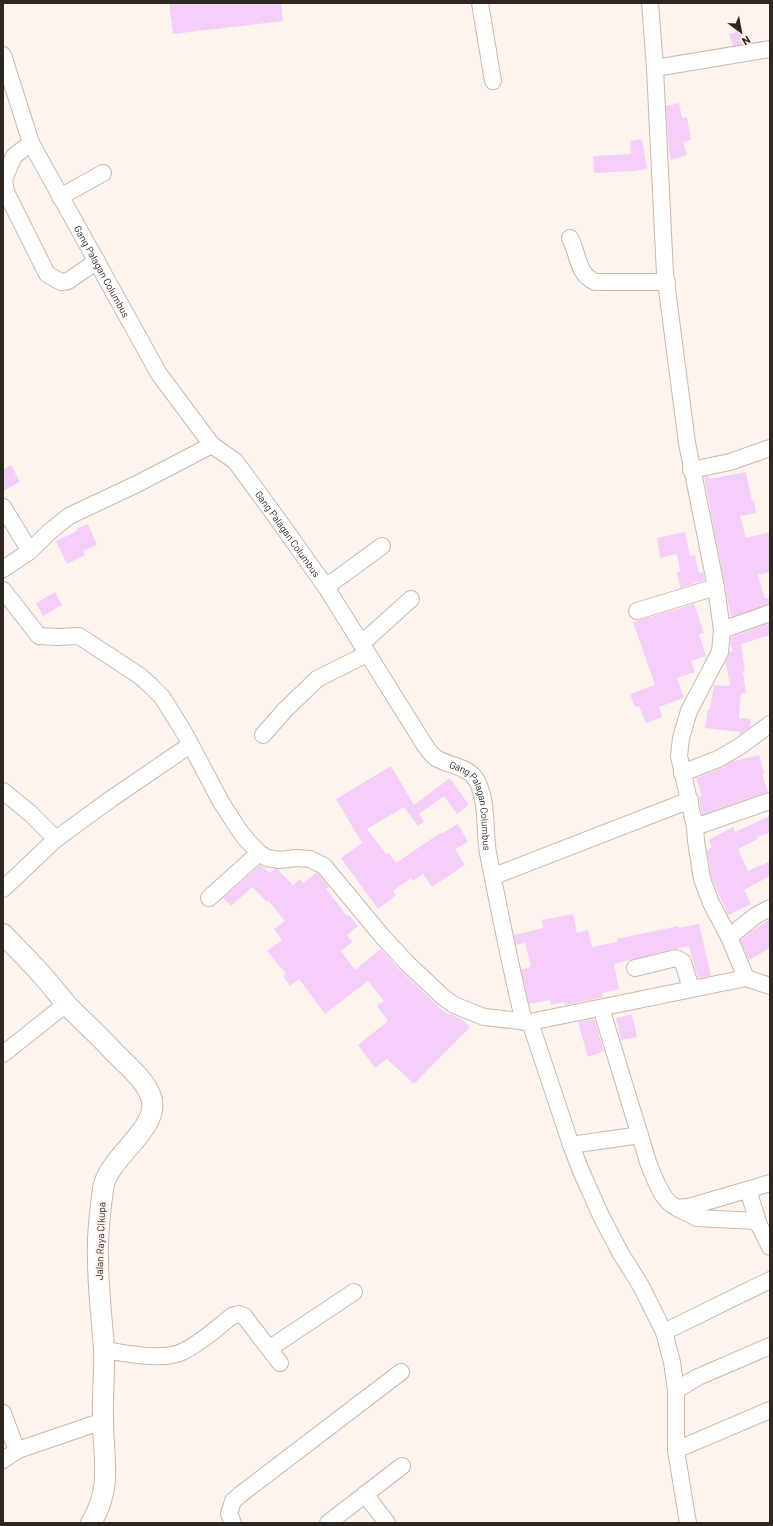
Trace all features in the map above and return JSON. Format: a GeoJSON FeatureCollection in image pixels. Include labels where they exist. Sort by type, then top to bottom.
{"type":"FeatureCollection","features":[{"type":"Feature","properties":{"kind":"main road","name":"Jalan Raya Cikupa"},"geometry":{"type":"LineString","coordinates":[[3,934],[42,974],[66,1004],[138,1076],[149,1092],[152,1100],[152,1107],[145,1126],[128,1149],[108,1171],[103,1184],[99,1218],[98,1258],[104,1350],[103,1420],[106,1485],[99,1511],[91,1523]]}},
{"type":"Feature","properties":{"kind":"street"},"geometry":{"type":"LineString","coordinates":[[480,3],[493,81]]}},
{"type":"Feature","properties":{"kind":"street"},"geometry":{"type":"LineString","coordinates":[[650,3],[655,68],[665,274],[691,470],[716,587],[722,630],[720,652],[689,711],[680,738],[678,756],[690,800],[702,879],[711,903],[729,937],[746,978]]}},
{"type":"Feature","properties":{"kind":"street"},"geometry":{"type":"LineString","coordinates":[[655,68],[770,49]]}},
{"type":"Feature","properties":{"kind":"street","name":"Gang Palagan Columbus"},"geometry":{"type":"LineString","coordinates":[[3,55],[31,143],[159,374],[212,445],[234,461],[326,587],[424,744],[434,757],[467,771],[476,780],[483,801],[486,837],[514,980],[527,1022],[571,1145],[601,1216],[621,1254],[641,1286],[664,1332],[672,1362],[676,1390],[676,1450],[688,1523]]}},
{"type":"Feature","properties":{"kind":"street"},"geometry":{"type":"LineString","coordinates":[[31,143],[14,156],[4,179],[6,192],[47,274],[61,282],[68,281],[97,261]]}},
{"type":"Feature","properties":{"kind":"street"},"geometry":{"type":"LineString","coordinates":[[60,197],[103,173]]}},
{"type":"Feature","properties":{"kind":"street"},"geometry":{"type":"LineString","coordinates":[[570,238],[574,245],[580,268],[588,278],[596,282],[667,282]]}},
{"type":"Feature","properties":{"kind":"street"},"geometry":{"type":"LineString","coordinates":[[3,569],[30,551],[48,533],[69,516],[212,445]]}},
{"type":"Feature","properties":{"kind":"street"},"geometry":{"type":"LineString","coordinates":[[691,470],[730,462],[770,448]]}},
{"type":"Feature","properties":{"kind":"street"},"geometry":{"type":"LineString","coordinates":[[3,507],[30,551]]}},
{"type":"Feature","properties":{"kind":"street"},"geometry":{"type":"LineString","coordinates":[[326,587],[382,546]]}},
{"type":"Feature","properties":{"kind":"street"},"geometry":{"type":"LineString","coordinates":[[637,611],[716,587]]}},
{"type":"Feature","properties":{"kind":"street"},"geometry":{"type":"LineString","coordinates":[[3,590],[40,636],[79,636],[140,676],[162,697],[185,734],[221,802],[239,830],[259,853],[267,858],[279,860],[297,858],[310,859],[324,866],[382,936],[407,963],[443,997],[454,1005],[484,1017],[527,1022],[746,978],[770,986]]}},
{"type":"Feature","properties":{"kind":"street"},"geometry":{"type":"LineString","coordinates":[[263,735],[285,710],[317,679],[364,649],[411,599]]}},
{"type":"Feature","properties":{"kind":"street"},"geometry":{"type":"LineString","coordinates":[[722,630],[770,613]]}},
{"type":"Feature","properties":{"kind":"street"},"geometry":{"type":"LineString","coordinates":[[682,773],[725,755],[739,747],[770,724]]}},
{"type":"Feature","properties":{"kind":"street"},"geometry":{"type":"LineString","coordinates":[[3,889],[52,843],[111,799],[190,745]]}},
{"type":"Feature","properties":{"kind":"street"},"geometry":{"type":"LineString","coordinates":[[3,791],[31,814],[52,843]]}},
{"type":"Feature","properties":{"kind":"street"},"geometry":{"type":"LineString","coordinates":[[494,876],[690,800]]}},
{"type":"Feature","properties":{"kind":"street"},"geometry":{"type":"LineString","coordinates":[[695,827],[770,801]]}},
{"type":"Feature","properties":{"kind":"street"},"geometry":{"type":"LineString","coordinates":[[209,898],[259,853]]}},
{"type":"Feature","properties":{"kind":"street"},"geometry":{"type":"LineString","coordinates":[[729,937],[755,916],[770,908]]}},
{"type":"Feature","properties":{"kind":"street"},"geometry":{"type":"LineString","coordinates":[[635,968],[676,958],[683,962],[691,989]]}},
{"type":"Feature","properties":{"kind":"street"},"geometry":{"type":"LineString","coordinates":[[3,1054],[66,1004]]}},
{"type":"Feature","properties":{"kind":"street"},"geometry":{"type":"LineString","coordinates":[[601,1008],[648,1162],[668,1203],[697,1218],[746,1220],[756,1222],[759,1225]]}},
{"type":"Feature","properties":{"kind":"street"},"geometry":{"type":"LineString","coordinates":[[571,1145],[640,1135]]}},
{"type":"Feature","properties":{"kind":"street"},"geometry":{"type":"LineString","coordinates":[[677,1208],[688,1207],[770,1183]]}},
{"type":"Feature","properties":{"kind":"street"},"geometry":{"type":"LineString","coordinates":[[748,1190],[759,1225],[770,1247]]}},
{"type":"Feature","properties":{"kind":"street"},"geometry":{"type":"LineString","coordinates":[[664,1332],[770,1280]]}},
{"type":"Feature","properties":{"kind":"street"},"geometry":{"type":"LineString","coordinates":[[270,1348],[354,1292]]}},
{"type":"Feature","properties":{"kind":"street"},"geometry":{"type":"LineString","coordinates":[[104,1350],[154,1356],[171,1355],[183,1352],[232,1316],[239,1314],[244,1316],[280,1363]]}},
{"type":"Feature","properties":{"kind":"street"},"geometry":{"type":"LineString","coordinates":[[676,1390],[698,1377],[770,1346]]}},
{"type":"Feature","properties":{"kind":"street"},"geometry":{"type":"LineString","coordinates":[[233,1523],[228,1514],[233,1501],[401,1372]]}},
{"type":"Feature","properties":{"kind":"street"},"geometry":{"type":"LineString","coordinates":[[676,1450],[770,1410]]}},
{"type":"Feature","properties":{"kind":"street"},"geometry":{"type":"LineString","coordinates":[[3,1413],[18,1450]]}},
{"type":"Feature","properties":{"kind":"street"},"geometry":{"type":"LineString","coordinates":[[3,1460],[18,1450],[103,1420]]}},
{"type":"Feature","properties":{"kind":"street"},"geometry":{"type":"LineString","coordinates":[[328,1523],[402,1466]]}},
{"type":"Feature","properties":{"kind":"street"},"geometry":{"type":"LineString","coordinates":[[365,1494],[387,1523]]}},
{"type":"Feature","properties":{"kind":"building"},"geometry":{"type":"Polygon","coordinates":[[[169,3],[281,3],[283,21],[173,34],[169,3]]]}},
{"type":"Feature","properties":{"kind":"building"},"geometry":{"type":"Polygon","coordinates":[[[740,31],[743,44],[733,46],[729,34],[740,31]]]}},
{"type":"Feature","properties":{"kind":"building"},"geometry":{"type":"Polygon","coordinates":[[[679,103],[682,118],[687,117],[691,140],[683,142],[687,155],[671,160],[666,106],[679,103]]]}},
{"type":"Feature","properties":{"kind":"building"},"geometry":{"type":"Polygon","coordinates":[[[642,139],[647,169],[594,173],[593,156],[631,154],[630,141],[642,139]]]}},
{"type":"Feature","properties":{"kind":"building"},"geometry":{"type":"Polygon","coordinates":[[[11,465],[20,482],[3,491],[3,470],[11,465]]]}},
{"type":"Feature","properties":{"kind":"building"},"geometry":{"type":"Polygon","coordinates":[[[746,472],[756,513],[740,516],[746,538],[770,532],[770,572],[758,575],[765,599],[770,597],[770,604],[731,617],[704,477],[708,476],[709,479],[746,472]]]}},
{"type":"Feature","properties":{"kind":"building"},"geometry":{"type":"Polygon","coordinates":[[[88,524],[97,545],[83,551],[85,555],[67,564],[56,541],[77,531],[76,529],[88,524]]]}},
{"type":"Feature","properties":{"kind":"building"},"geometry":{"type":"Polygon","coordinates":[[[685,532],[690,556],[695,555],[699,573],[703,572],[705,580],[680,588],[677,572],[680,571],[677,554],[660,558],[657,538],[685,532]]]}},
{"type":"Feature","properties":{"kind":"building"},"geometry":{"type":"Polygon","coordinates":[[[55,592],[62,605],[43,616],[36,603],[55,592]]]}},
{"type":"Feature","properties":{"kind":"building"},"geometry":{"type":"Polygon","coordinates":[[[694,604],[704,633],[699,634],[706,656],[691,661],[695,672],[677,678],[684,698],[659,707],[662,717],[646,723],[639,706],[635,707],[630,694],[655,685],[633,622],[694,604]]]}},
{"type":"Feature","properties":{"kind":"building"},"geometry":{"type":"Polygon","coordinates":[[[770,623],[770,635],[741,644],[745,671],[743,672],[746,693],[741,693],[739,718],[751,719],[750,727],[739,735],[740,732],[705,728],[714,685],[730,686],[726,664],[724,664],[730,652],[733,651],[730,644],[731,637],[770,623]]]}},
{"type":"Feature","properties":{"kind":"building"},"geometry":{"type":"Polygon","coordinates":[[[759,755],[764,773],[762,774],[768,792],[702,815],[699,797],[702,796],[696,778],[722,768],[731,762],[759,755]]]}},
{"type":"Feature","properties":{"kind":"building"},"geometry":{"type":"Polygon","coordinates":[[[391,766],[414,805],[450,778],[469,805],[457,814],[444,796],[419,814],[424,822],[418,826],[404,807],[367,829],[386,854],[389,853],[396,863],[440,833],[441,834],[458,824],[468,842],[455,849],[465,865],[432,887],[423,874],[413,881],[411,878],[393,891],[396,895],[378,909],[341,858],[362,843],[336,799],[391,766]]]}},
{"type":"Feature","properties":{"kind":"building"},"geometry":{"type":"Polygon","coordinates":[[[770,816],[770,833],[757,837],[758,839],[738,849],[748,871],[770,861],[770,876],[744,890],[751,904],[728,915],[711,877],[707,850],[712,847],[709,840],[733,827],[735,832],[770,816]]]}},
{"type":"Feature","properties":{"kind":"building"},"geometry":{"type":"Polygon","coordinates":[[[260,865],[270,873],[274,869],[277,869],[293,885],[300,879],[303,883],[316,873],[318,874],[329,887],[326,889],[347,916],[349,915],[358,926],[347,935],[352,942],[341,951],[355,970],[381,949],[400,970],[439,1007],[449,1015],[450,1014],[462,1019],[470,1027],[414,1084],[387,1059],[375,1068],[358,1045],[388,1021],[377,1006],[384,1001],[368,981],[325,1014],[299,979],[290,986],[283,976],[286,974],[267,951],[282,940],[274,929],[285,921],[268,900],[267,902],[252,887],[231,906],[223,898],[260,865]]]}},
{"type":"Feature","properties":{"kind":"building"},"geometry":{"type":"Polygon","coordinates":[[[573,914],[577,933],[588,930],[592,947],[617,942],[617,939],[678,926],[678,928],[699,924],[711,976],[698,978],[689,946],[614,964],[619,989],[602,993],[603,997],[565,1005],[564,1002],[551,1005],[550,1000],[529,1004],[521,969],[531,967],[525,943],[516,945],[514,935],[543,928],[542,920],[573,914]]]}},
{"type":"Feature","properties":{"kind":"building"},"geometry":{"type":"Polygon","coordinates":[[[770,920],[770,948],[749,960],[740,940],[757,927],[770,920]]]}},
{"type":"Feature","properties":{"kind":"building"},"geometry":{"type":"Polygon","coordinates":[[[632,1014],[637,1037],[621,1040],[616,1018],[632,1014]]]}},
{"type":"Feature","properties":{"kind":"building"},"geometry":{"type":"Polygon","coordinates":[[[594,1019],[604,1051],[588,1057],[578,1022],[594,1019]]]}}]}
